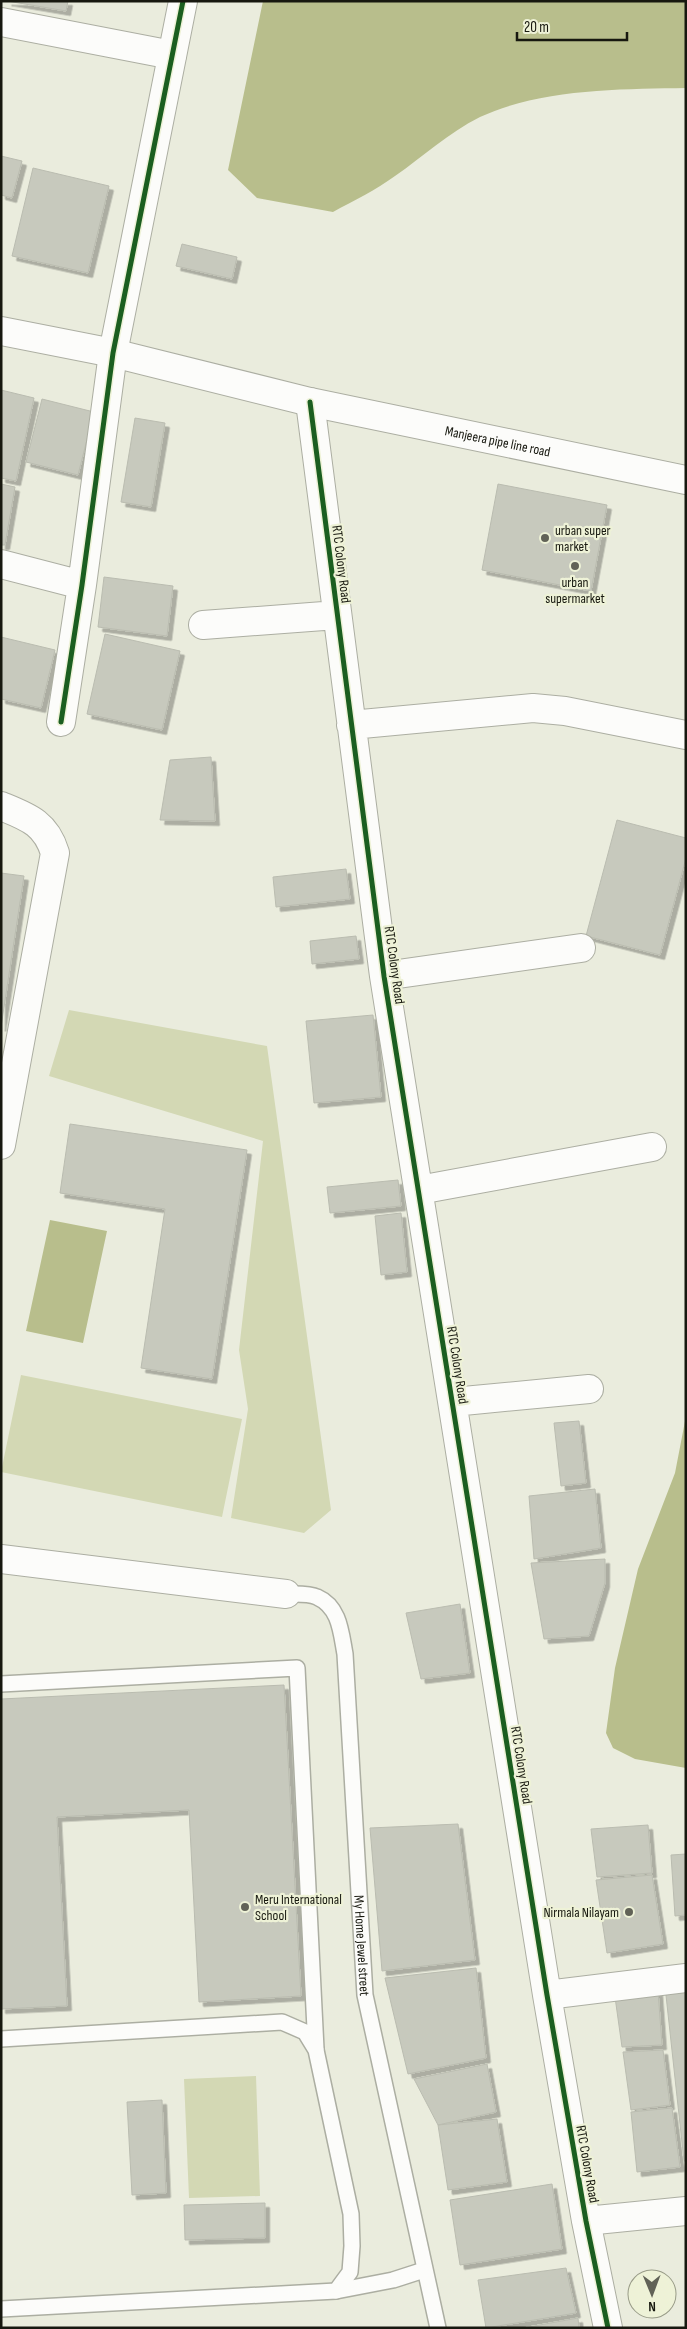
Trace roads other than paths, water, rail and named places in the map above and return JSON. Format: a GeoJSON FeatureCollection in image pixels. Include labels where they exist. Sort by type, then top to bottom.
{"type":"FeatureCollection","features":[{"type":"Feature","properties":{"kind":"street"},"geometry":{"type":"LineString","coordinates":[[61,722],[82,585],[113,353],[183,1]]}},
{"type":"Feature","properties":{"kind":"street"},"geometry":{"type":"LineString","coordinates":[[1,22],[172,55]]}},
{"type":"Feature","properties":{"kind":"street","name":"Manjeera pipe line road"},"geometry":{"type":"LineString","coordinates":[[1,331],[113,353],[310,402],[686,480]]}},
{"type":"Feature","properties":{"kind":"street","name":"RTC Colony Road"},"geometry":{"type":"LineString","coordinates":[[310,402],[384,976],[547,1995],[586,2221],[608,2328]]}},
{"type":"Feature","properties":{"kind":"street"},"geometry":{"type":"LineString","coordinates":[[1,564],[82,585]]}},
{"type":"Feature","properties":{"kind":"street"},"geometry":{"type":"LineString","coordinates":[[203,625],[337,615]]}},
{"type":"Feature","properties":{"kind":"street"},"geometry":{"type":"LineString","coordinates":[[351,725],[533,708],[565,711],[686,735]]}},
{"type":"Feature","properties":{"kind":"street"},"geometry":{"type":"LineString","coordinates":[[1,806],[33,819],[50,838],[55,853],[1,1145]]}},
{"type":"Feature","properties":{"kind":"street"},"geometry":{"type":"LineString","coordinates":[[384,976],[581,948]]}},
{"type":"Feature","properties":{"kind":"street"},"geometry":{"type":"LineString","coordinates":[[419,1190],[652,1146]]}},
{"type":"Feature","properties":{"kind":"street"},"geometry":{"type":"LineString","coordinates":[[452,1402],[589,1389]]}},
{"type":"Feature","properties":{"kind":"street"},"geometry":{"type":"LineString","coordinates":[[1,1559],[286,1594]]}},
{"type":"Feature","properties":{"kind":"street"},"geometry":{"type":"LineString","coordinates":[[547,1995],[686,1978]]}},
{"type":"Feature","properties":{"kind":"street"},"geometry":{"type":"LineString","coordinates":[[586,2221],[686,2211]]}},
{"type":"Feature","properties":{"kind":"lane","name":"My Home Jewel street"},"geometry":{"type":"LineString","coordinates":[[286,1594],[316,1596],[331,1606],[339,1623],[345,1654],[365,1995],[438,2328]]}},
{"type":"Feature","properties":{"kind":"lane"},"geometry":{"type":"LineString","coordinates":[[1,1684],[297,1668],[316,2050],[351,2214],[352,2246],[350,2272],[336,2291]]}},
{"type":"Feature","properties":{"kind":"lane"},"geometry":{"type":"LineString","coordinates":[[1,2039],[282,2022],[305,2032],[316,2050]]}},
{"type":"Feature","properties":{"kind":"lane"},"geometry":{"type":"LineString","coordinates":[[1,2309],[336,2291],[392,2280],[424,2270]]}},
{"type":"Feature","properties":{"kind":"place","name":"urban super market"},"geometry":{"type":"Point","coordinates":[545,538]}},
{"type":"Feature","properties":{"kind":"place","name":"urban supermarket"},"geometry":{"type":"Point","coordinates":[575,566]}},
{"type":"Feature","properties":{"kind":"place","name":"Meru International School"},"geometry":{"type":"Point","coordinates":[245,1907]}},
{"type":"Feature","properties":{"kind":"place","name":"Nirmala Nilayam"},"geometry":{"type":"Point","coordinates":[629,1912]}}]}
